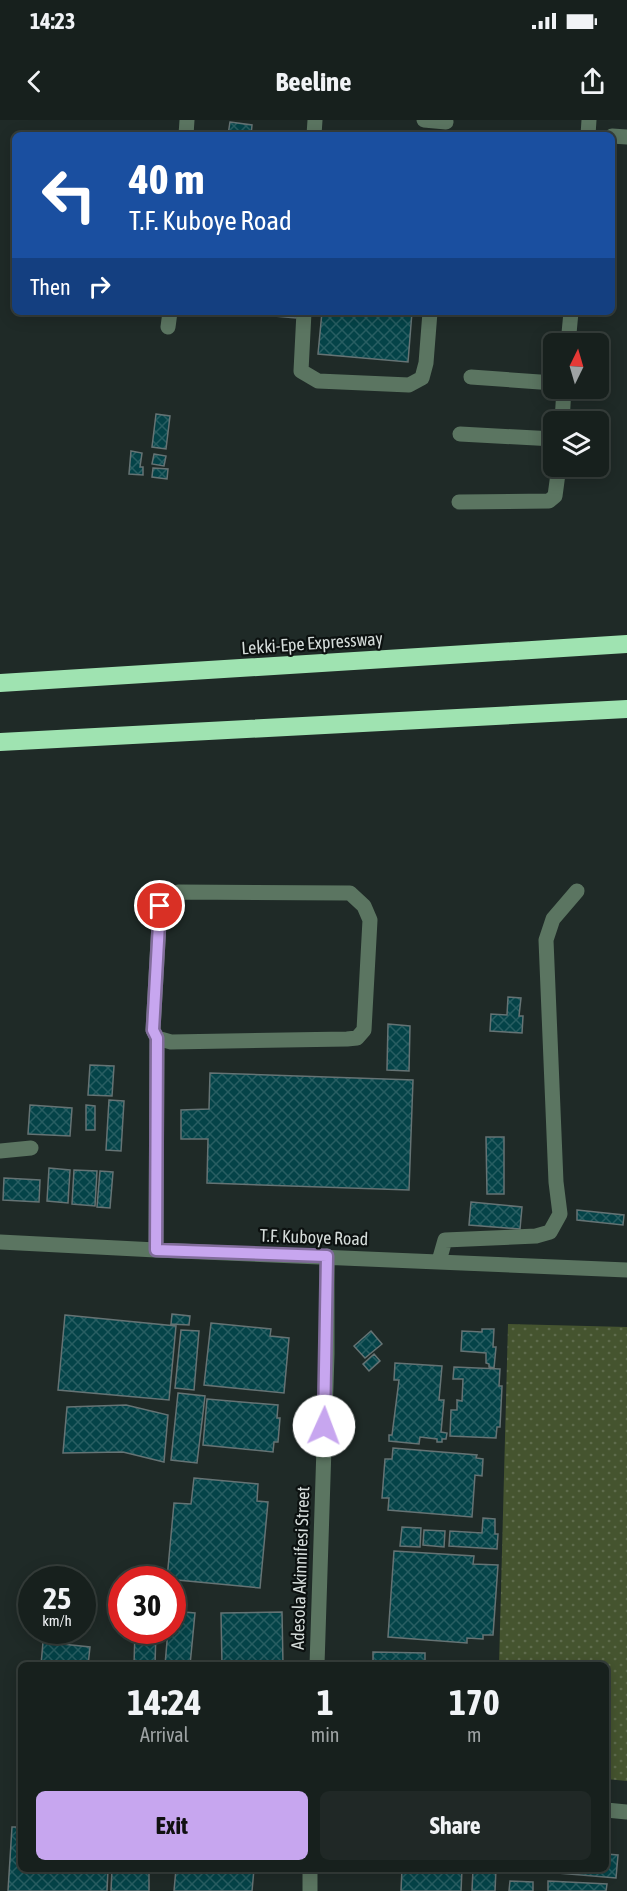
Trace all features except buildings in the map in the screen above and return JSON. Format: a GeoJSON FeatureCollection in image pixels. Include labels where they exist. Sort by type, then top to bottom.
{"type":"FeatureCollection","features":[{"type":"Feature","properties":{"kind":"highway","name":"Lekki-Epe Expressway"},"geometry":{"type":"LineString","coordinates":[[0,683],[627,644]]}},
{"type":"Feature","properties":{"kind":"highway"},"geometry":{"type":"LineString","coordinates":[[0,742],[627,709]]}},
{"type":"Feature","properties":{"kind":"street"},"geometry":{"type":"LineString","coordinates":[[424,120],[446,126]]}},
{"type":"Feature","properties":{"kind":"street"},"geometry":{"type":"LineString","coordinates":[[304,315],[301,371],[318,381],[409,385],[422,378],[426,363],[430,315]]}},
{"type":"Feature","properties":{"kind":"street"},"geometry":{"type":"LineString","coordinates":[[569,333],[571,315]]}},
{"type":"Feature","properties":{"kind":"street"},"geometry":{"type":"LineString","coordinates":[[471,377],[543,382]]}},
{"type":"Feature","properties":{"kind":"street"},"geometry":{"type":"LineString","coordinates":[[460,434],[543,438]]}},
{"type":"Feature","properties":{"kind":"street"},"geometry":{"type":"LineString","coordinates":[[459,502],[549,501],[555,496],[558,477]]}},
{"type":"Feature","properties":{"kind":"street"},"geometry":{"type":"LineString","coordinates":[[439,1261],[445,1240],[536,1236],[550,1232],[560,1214],[556,1182],[546,940],[553,919],[577,891]]}},
{"type":"Feature","properties":{"kind":"street"},"geometry":{"type":"LineString","coordinates":[[156,1250],[157,1038],[153,1030],[160,906],[178,892],[351,893],[364,906],[370,920],[364,1030],[357,1038],[171,1042],[157,1038]]}},
{"type":"Feature","properties":{"kind":"street"},"geometry":{"type":"LineString","coordinates":[[0,1150],[30,1148]]}},
{"type":"Feature","properties":{"kind":"street","name":"T.F. Kuboye Road"},"geometry":{"type":"LineString","coordinates":[[0,1242],[627,1270]]}},
{"type":"Feature","properties":{"kind":"street","name":"Adesola Akinnifesi Street"},"geometry":{"type":"LineString","coordinates":[[317,1662],[327,1354],[327,1256]]}},
{"type":"Feature","properties":{"kind":"street"},"geometry":{"type":"LineString","coordinates":[[609,1810],[627,1812]]}},
{"type":"Feature","properties":{"kind":"street"},"geometry":{"type":"LineString","coordinates":[[310,1872],[310,1891]]}},
{"type":"Feature","properties":{"kind":"green space"},"geometry":{"type":"Polygon","coordinates":[[[508,1324],[627,1327],[627,1781],[609,1779],[609,1662],[499,1662],[508,1324]]]}},
{"type":"Feature","properties":{"kind":"route"},"geometry":{"type":"LineString","coordinates":[[160,906],[153,1030],[157,1038],[156,1250],[327,1256],[324,1426]]}}]}
